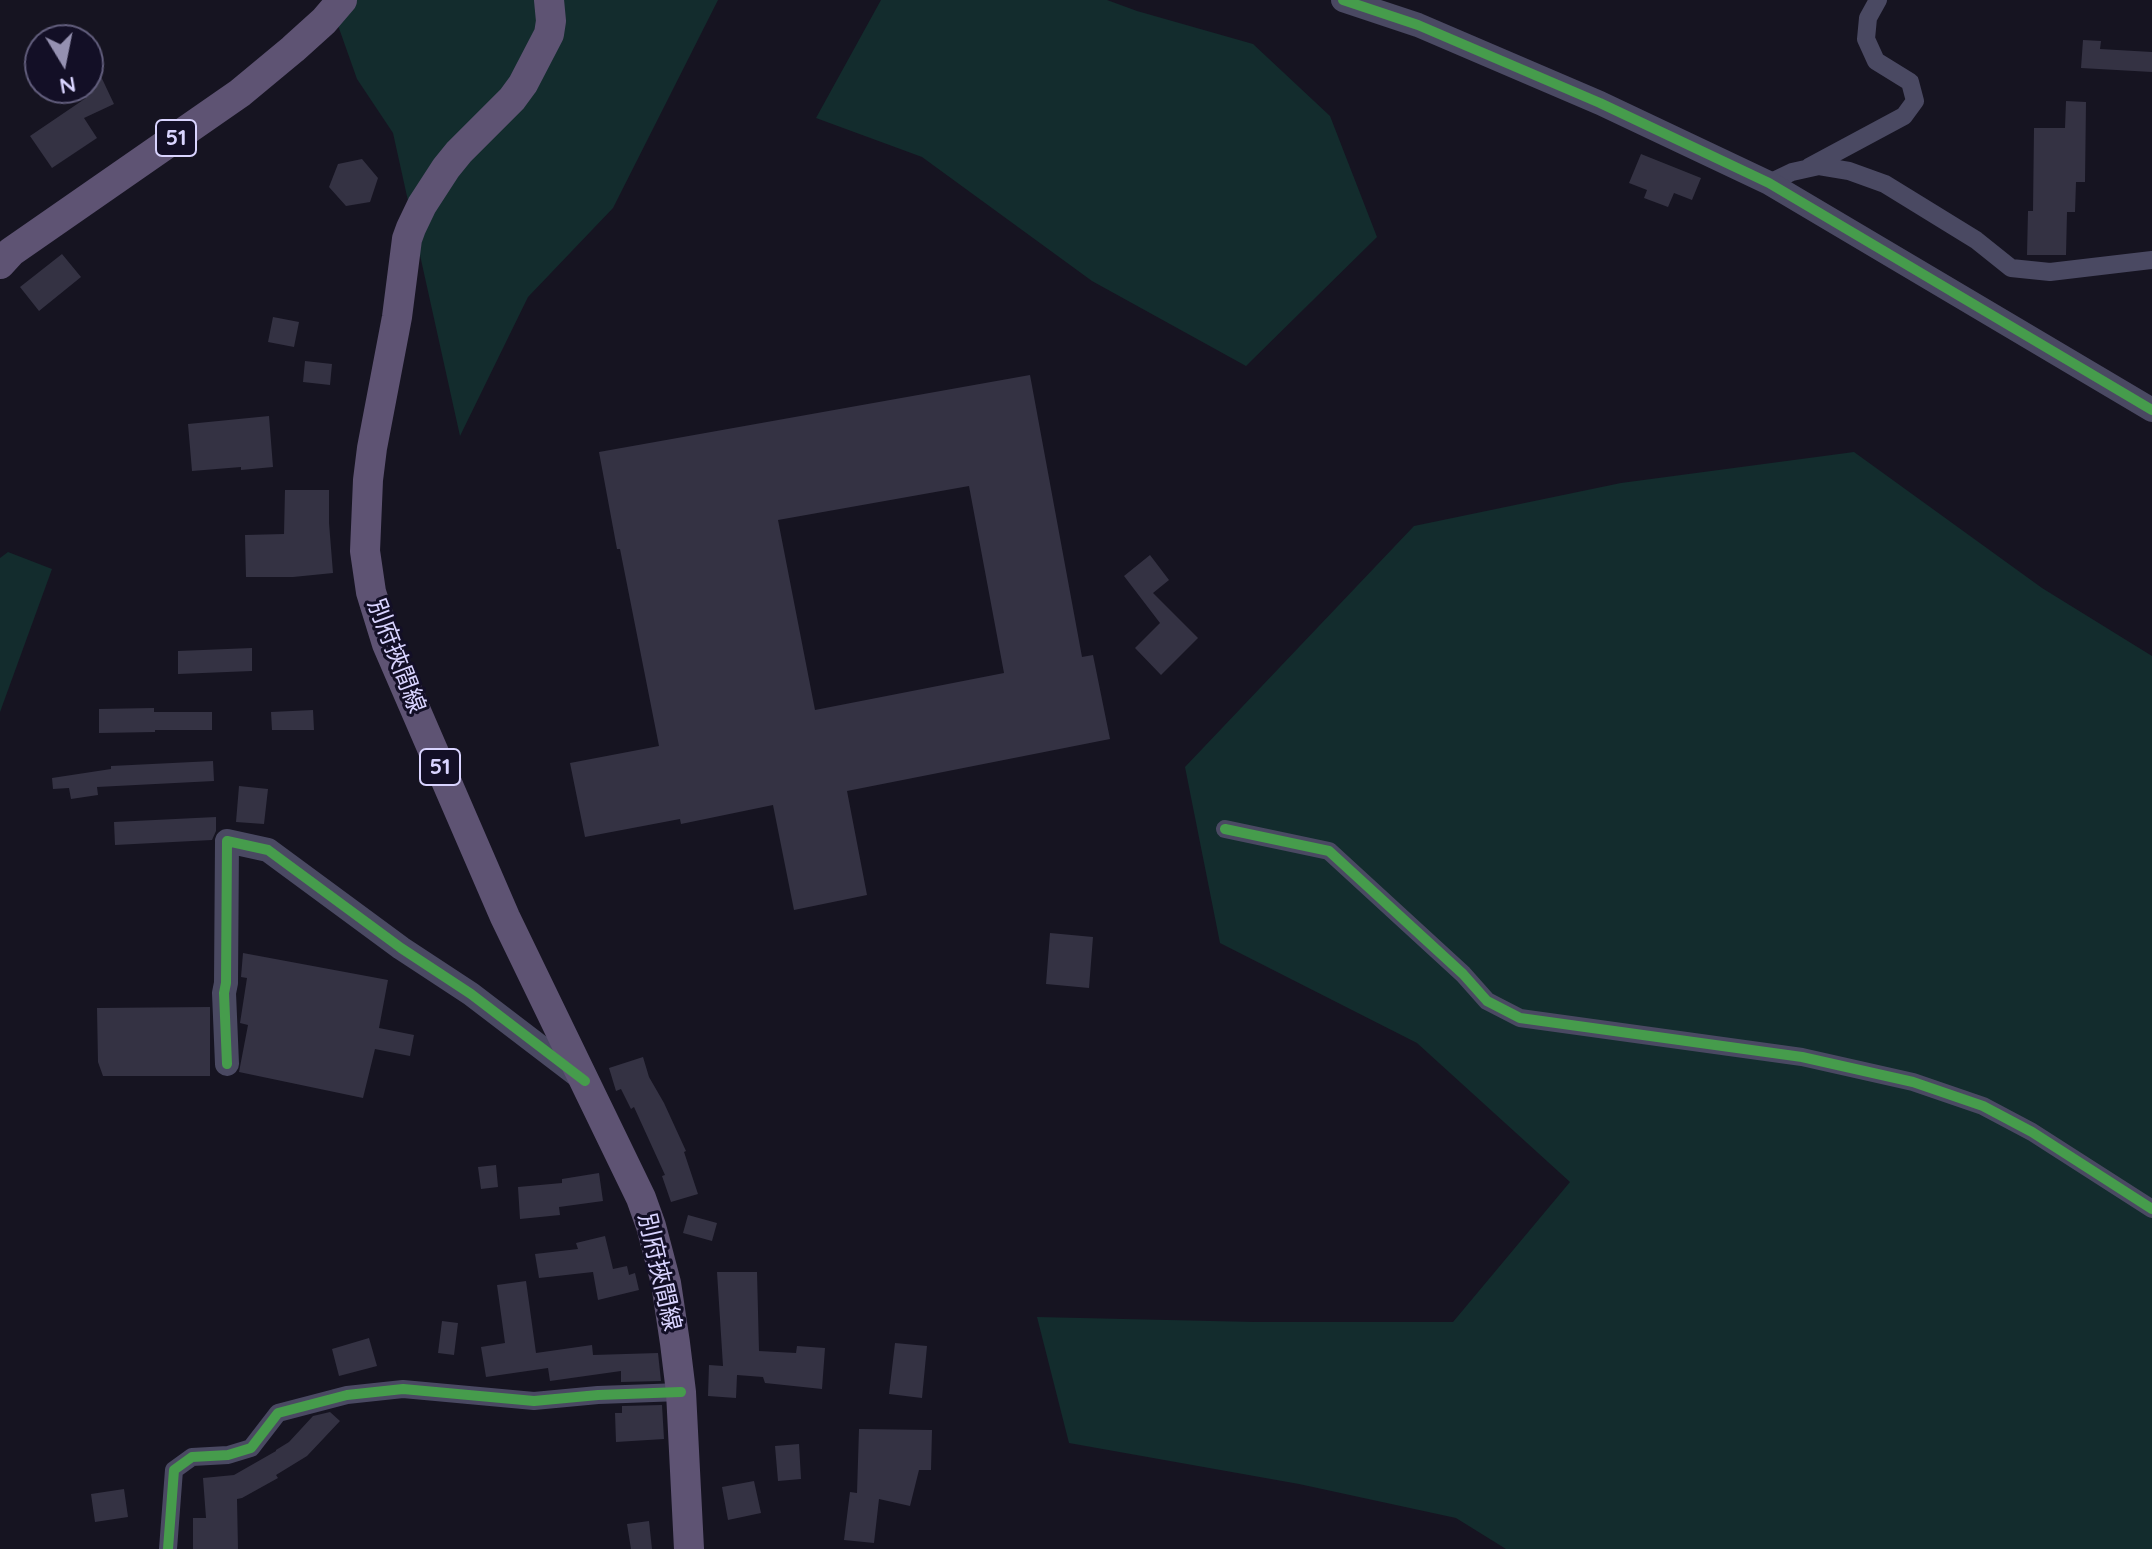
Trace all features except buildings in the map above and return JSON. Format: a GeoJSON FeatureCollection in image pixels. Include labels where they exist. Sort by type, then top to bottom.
{"type":"FeatureCollection","features":[{"type":"Feature","properties":{"kind":"main road","name":"51"},"geometry":{"type":"LineString","coordinates":[[0,264],[11,252],[240,93],[324,21],[342,0]]}},
{"type":"Feature","properties":{"kind":"main road","name":"別府挾間線"},"geometry":{"type":"LineString","coordinates":[[549,0],[549,34],[523,84],[446,168],[422,205],[407,239],[397,317],[372,448],[365,551],[371,592],[387,644],[505,917],[641,1198],[651,1226],[668,1294],[681,1392],[689,1549]]}},
{"type":"Feature","properties":{"kind":"street"},"geometry":{"type":"LineString","coordinates":[[1343,0],[1418,25],[1600,103],[1769,183],[2152,410]]}},
{"type":"Feature","properties":{"kind":"street"},"geometry":{"type":"LineString","coordinates":[[1806,169],[1904,116],[1915,101],[1910,82],[1876,61],[1866,39],[1868,18],[1878,0]]}},
{"type":"Feature","properties":{"kind":"street"},"geometry":{"type":"LineString","coordinates":[[1769,183],[1792,172],[1819,166],[1849,171],[1885,184],[1976,240],[2011,268],[2050,272],[2152,260]]}},
{"type":"Feature","properties":{"kind":"street"},"geometry":{"type":"LineString","coordinates":[[1225,829],[1329,851],[1463,974],[1487,1001],[1520,1018],[1802,1057],[1913,1082],[1983,1106],[2032,1132],[2152,1209]]}},
{"type":"Feature","properties":{"kind":"street"},"geometry":{"type":"LineString","coordinates":[[227,1064],[224,993],[227,841],[268,850],[401,948],[471,994],[585,1081]]}},
{"type":"Feature","properties":{"kind":"street"},"geometry":{"type":"LineString","coordinates":[[168,1549],[174,1470],[192,1457],[228,1455],[251,1448],[278,1413],[347,1395],[403,1389],[534,1401],[681,1392]]}},
{"type":"Feature","properties":{"kind":"green space"},"geometry":{"type":"Polygon","coordinates":[[[329,0],[718,0],[613,208],[528,297],[460,436],[393,133],[357,79],[329,0]]]}},
{"type":"Feature","properties":{"kind":"green space"},"geometry":{"type":"Polygon","coordinates":[[[881,0],[1107,0],[1253,44],[1330,116],[1377,237],[1246,366],[1092,281],[922,157],[816,118],[881,0]]]}},
{"type":"Feature","properties":{"kind":"green space"},"geometry":{"type":"Polygon","coordinates":[[[1854,452],[2042,588],[2152,656],[2152,1549],[1506,1549],[1456,1518],[1299,1484],[1069,1443],[1037,1317],[1453,1322],[1570,1182],[1417,1043],[1220,943],[1185,767],[1414,526],[1621,483],[1854,452]]]}},
{"type":"Feature","properties":{"kind":"green space"},"geometry":{"type":"Polygon","coordinates":[[[8,552],[52,569],[0,712],[0,558],[8,552]]]}},
{"type":"Feature","properties":{"kind":"cycle path"},"geometry":{"type":"LineString","coordinates":[[1343,0],[1418,25],[1600,103],[1769,183],[2152,410]]}},
{"type":"Feature","properties":{"kind":"cycle path"},"geometry":{"type":"LineString","coordinates":[[1225,829],[1329,851],[1463,974],[1487,1001],[1520,1018],[1802,1057],[1913,1082],[1983,1106],[2032,1132],[2152,1209]]}},
{"type":"Feature","properties":{"kind":"cycle path"},"geometry":{"type":"LineString","coordinates":[[227,1064],[224,993],[227,841],[268,850],[401,948],[471,994],[585,1081]]}},
{"type":"Feature","properties":{"kind":"cycle path"},"geometry":{"type":"LineString","coordinates":[[168,1549],[174,1470],[192,1457],[228,1455],[251,1448],[278,1413],[347,1395],[403,1389],[534,1401],[681,1392]]}}]}
